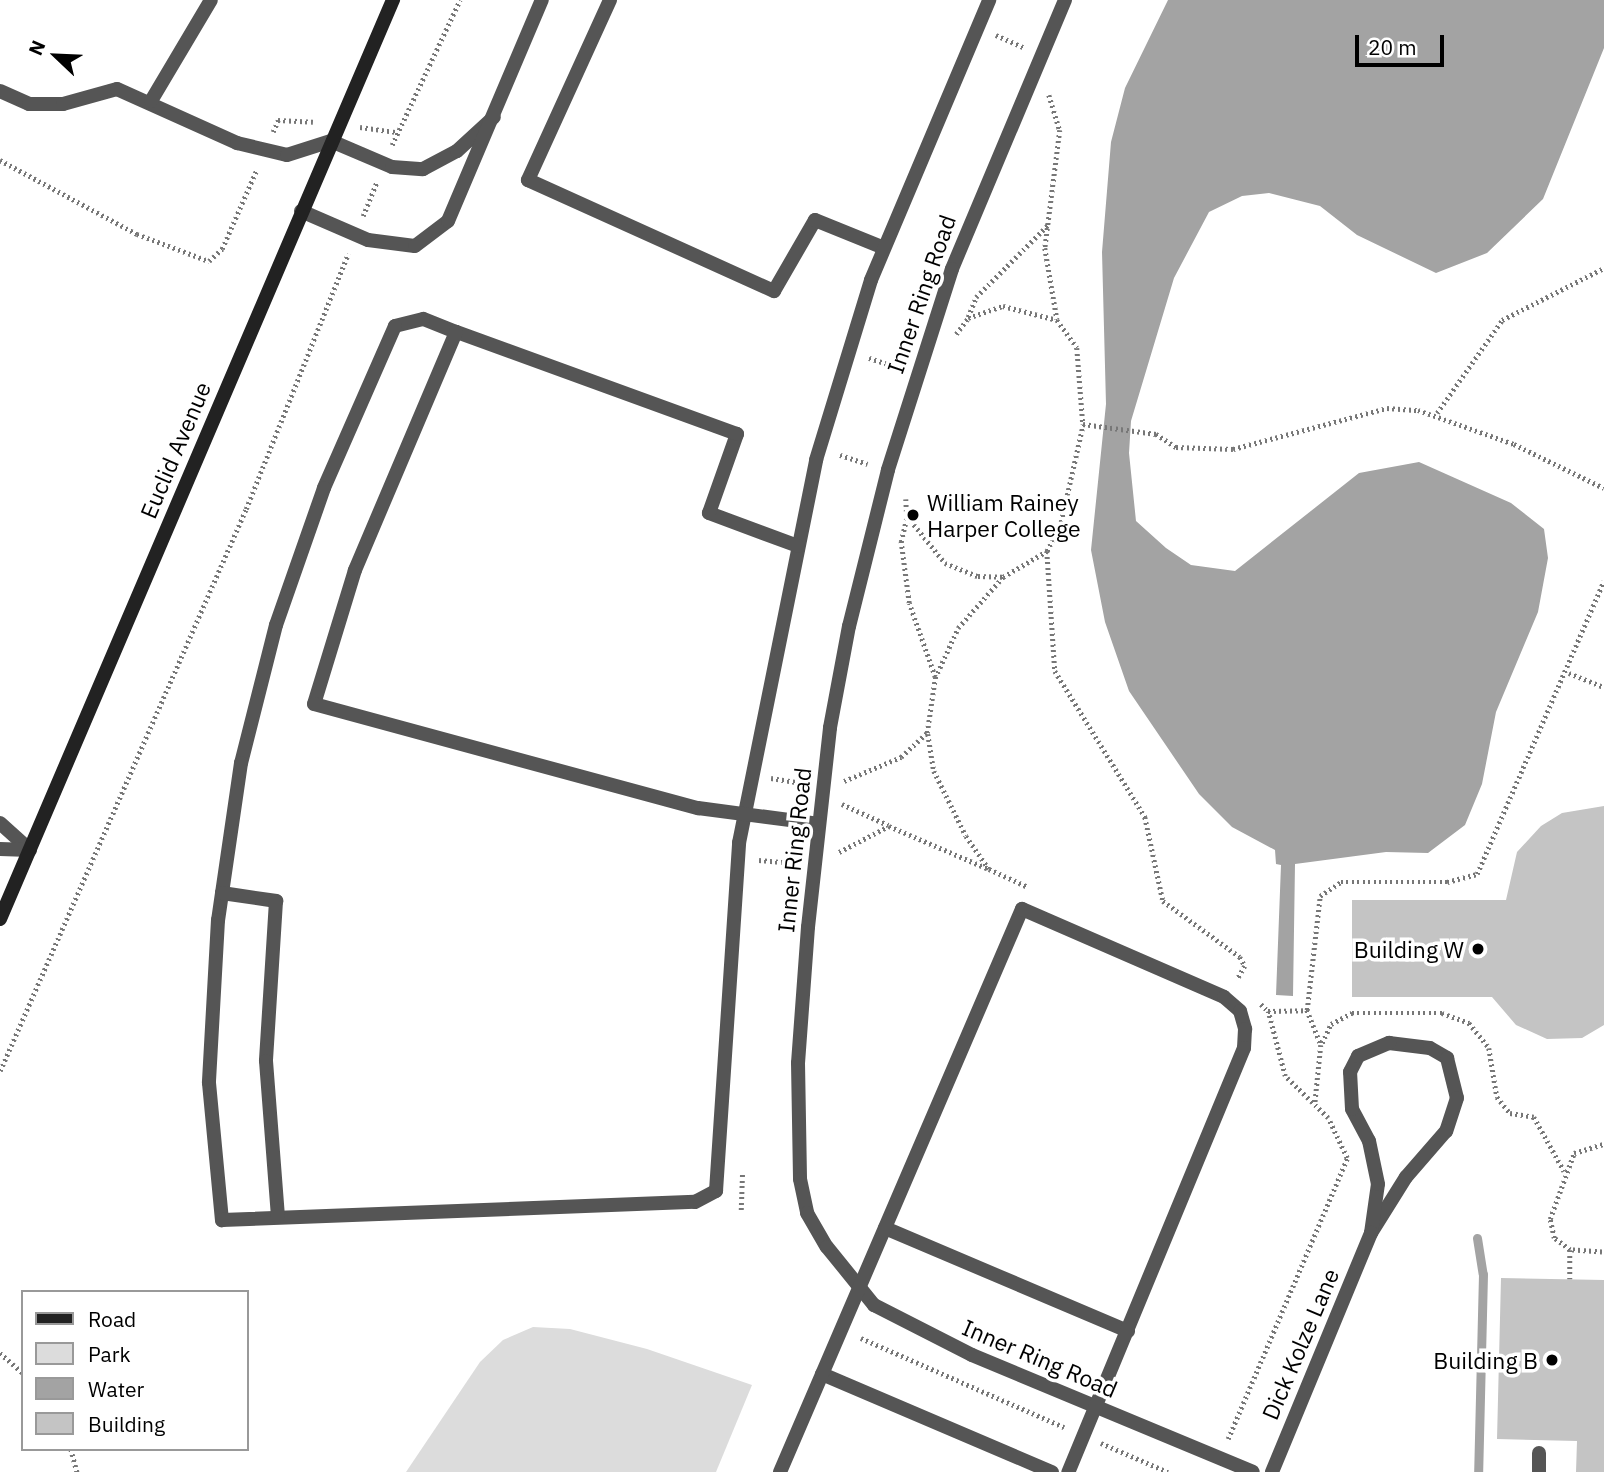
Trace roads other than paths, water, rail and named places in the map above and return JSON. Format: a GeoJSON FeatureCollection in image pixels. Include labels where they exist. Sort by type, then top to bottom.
{"type":"FeatureCollection","features":[{"type":"Feature","properties":{"kind":"main road","name":"Euclid Avenue"},"geometry":{"type":"LineString","coordinates":[[0,919],[393,0]]}},
{"type":"Feature","properties":{"kind":"lane"},"geometry":{"type":"LineString","coordinates":[[151,100],[211,0]]}},
{"type":"Feature","properties":{"kind":"lane"},"geometry":{"type":"LineString","coordinates":[[301,211],[368,240],[415,246],[448,221],[542,0]]}},
{"type":"Feature","properties":{"kind":"lane"},"geometry":{"type":"LineString","coordinates":[[610,0],[528,180],[774,291],[815,220],[884,248]]}},
{"type":"Feature","properties":{"kind":"lane"},"geometry":{"type":"LineString","coordinates":[[798,546],[709,513],[737,434],[423,319],[395,326],[324,488],[255,708],[222,893],[209,1083],[222,1220],[695,1202],[716,1191],[724,1011],[744,814],[816,460],[884,248],[989,0]]}},
{"type":"Feature","properties":{"kind":"lane","name":"Inner Ring Road"},"geometry":{"type":"LineString","coordinates":[[1065,0],[993,160],[918,374],[888,470],[849,626],[823,785],[796,1134],[807,1213],[857,1291],[961,1349],[1253,1472]]}},
{"type":"Feature","properties":{"kind":"lane"},"geometry":{"type":"LineString","coordinates":[[0,92],[29,104],[63,104],[117,89],[151,100],[237,143],[287,155],[331,141],[392,167],[423,169],[457,151],[494,117]]}},
{"type":"Feature","properties":{"kind":"lane"},"geometry":{"type":"LineString","coordinates":[[456,332],[355,570],[314,704],[698,808],[819,824]]}},
{"type":"Feature","properties":{"kind":"lane"},"geometry":{"type":"LineString","coordinates":[[0,823],[30,850]]}},
{"type":"Feature","properties":{"kind":"lane"},"geometry":{"type":"LineString","coordinates":[[0,849],[30,850]]}},
{"type":"Feature","properties":{"kind":"lane"},"geometry":{"type":"LineString","coordinates":[[222,893],[276,901],[266,1061],[278,1217]]}},
{"type":"Feature","properties":{"kind":"lane"},"geometry":{"type":"LineString","coordinates":[[780,1472],[1022,909],[1224,997],[1240,1011],[1245,1029],[1244,1048],[1068,1472]]}},
{"type":"Feature","properties":{"kind":"lane"},"geometry":{"type":"LineString","coordinates":[[1389,1043],[1430,1048],[1447,1058],[1457,1078],[1454,1116],[1371,1233],[1378,1184],[1369,1141],[1352,1109],[1350,1072],[1370,1049],[1389,1043]]}},
{"type":"Feature","properties":{"kind":"lane"},"geometry":{"type":"LineString","coordinates":[[885,1228],[1128,1331]]}},
{"type":"Feature","properties":{"kind":"lane","name":"Dick Kolze Lane"},"geometry":{"type":"LineString","coordinates":[[1272,1472],[1371,1233]]}},
{"type":"Feature","properties":{"kind":"lane"},"geometry":{"type":"LineString","coordinates":[[821,1374],[1052,1472]]}},
{"type":"Feature","properties":{"kind":"lane"},"geometry":{"type":"LineString","coordinates":[[1539,1453],[1539,1472]]}},
{"type":"Feature","properties":{"kind":"water"},"geometry":{"type":"Polygon","coordinates":[[[1168,0],[1604,0],[1604,48],[1543,199],[1487,253],[1436,273],[1357,235],[1320,206],[1269,193],[1242,196],[1209,212],[1174,278],[1131,421],[1129,453],[1136,521],[1166,548],[1191,565],[1235,571],[1359,473],[1419,462],[1511,503],[1544,529],[1548,558],[1538,612],[1496,712],[1482,784],[1465,825],[1428,853],[1386,852],[1295,864],[1293,996],[1276,995],[1281,865],[1276,864],[1275,850],[1232,827],[1199,794],[1129,691],[1105,622],[1091,550],[1106,404],[1102,252],[1111,142],[1125,88],[1168,0]]]}},
{"type":"Feature","properties":{"kind":"waterway"},"geometry":{"type":"LineString","coordinates":[[1477,1238],[1483,1274],[1478,1472]]}},
{"type":"Feature","properties":{"kind":"place","name":"William Rainey Harper College"},"geometry":{"type":"Point","coordinates":[913,515]}},
{"type":"Feature","properties":{"kind":"place","name":"Building W"},"geometry":{"type":"Point","coordinates":[1478,949]}},
{"type":"Feature","properties":{"kind":"place","name":"Building B"},"geometry":{"type":"Point","coordinates":[1552,1360]}}]}
